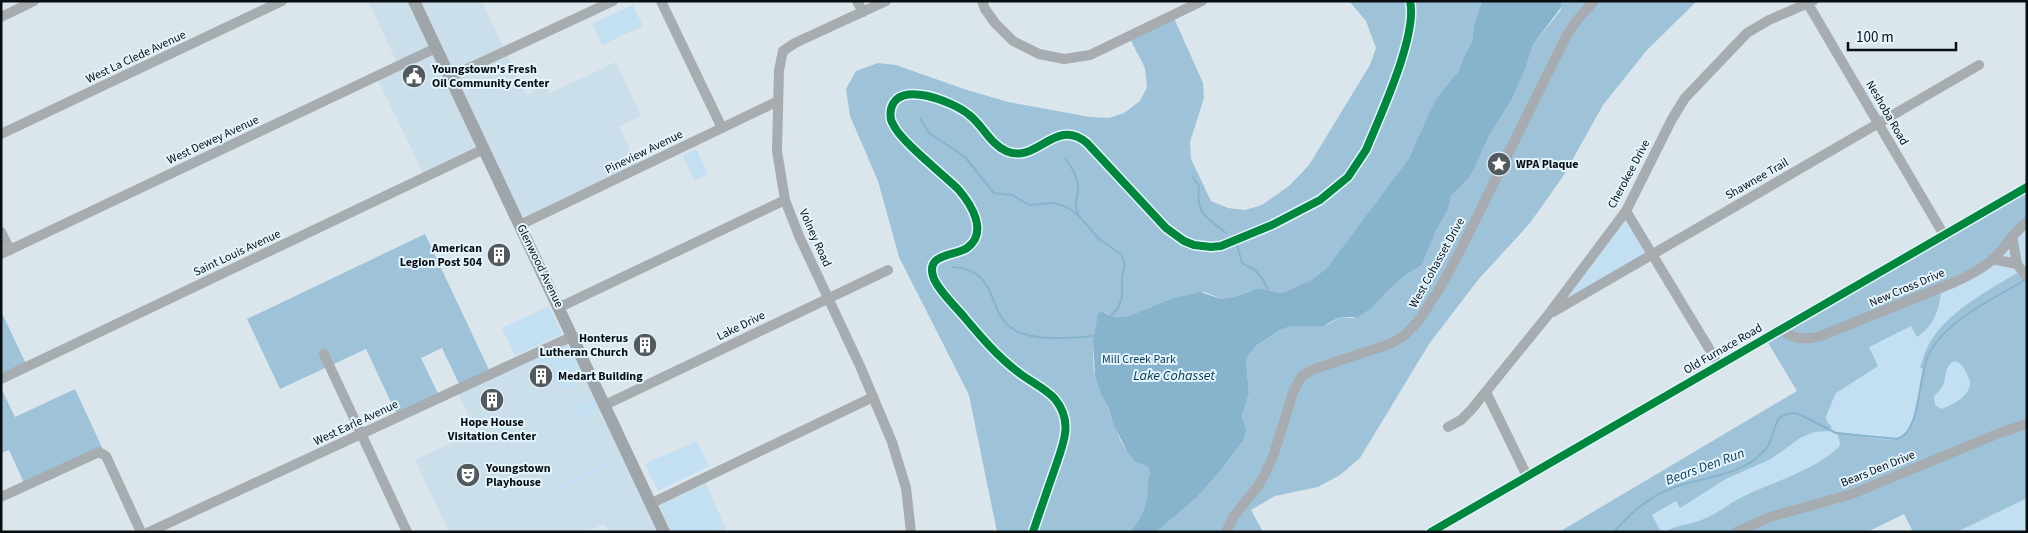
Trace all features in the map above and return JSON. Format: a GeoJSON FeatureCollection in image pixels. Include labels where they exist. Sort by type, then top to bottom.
{"type":"FeatureCollection","features":[{"type":"Feature","properties":{"kind":"main road","name":"Glenwood Avenue"},"geometry":{"type":"LineString","coordinates":[[414,1],[606,405],[664,532]]}},
{"type":"Feature","properties":{"kind":"street"},"geometry":{"type":"LineString","coordinates":[[1,17],[34,1]]}},
{"type":"Feature","properties":{"kind":"street","name":"West La Clede Avenue"},"geometry":{"type":"LineString","coordinates":[[1,134],[282,1]]}},
{"type":"Feature","properties":{"kind":"street"},"geometry":{"type":"LineString","coordinates":[[450,77],[613,1]]}},
{"type":"Feature","properties":{"kind":"street"},"geometry":{"type":"LineString","coordinates":[[662,1],[722,128]]}},
{"type":"Feature","properties":{"kind":"street"},"geometry":{"type":"LineString","coordinates":[[858,1],[862,12]]}},
{"type":"Feature","properties":{"kind":"street","name":"Volney Road"},"geometry":{"type":"LineString","coordinates":[[886,1],[795,43],[783,51],[780,61],[777,150],[785,200],[799,236],[874,397],[902,470],[911,532]]}},
{"type":"Feature","properties":{"kind":"street"},"geometry":{"type":"LineString","coordinates":[[982,1],[995,23],[1012,41],[1039,54],[1064,59],[1090,55],[1202,1]]}},
{"type":"Feature","properties":{"kind":"street","name":"West Cohasset Drive"},"geometry":{"type":"LineString","coordinates":[[1226,532],[1234,516],[1265,474],[1274,454],[1294,392],[1302,376],[1314,369],[1390,344],[1405,335],[1419,320],[1461,249],[1567,35],[1594,1]]}},
{"type":"Feature","properties":{"kind":"street","name":"Neshoba Road"},"geometry":{"type":"LineString","coordinates":[[1810,3],[1944,235]]}},
{"type":"Feature","properties":{"kind":"street","name":"Cherokee Drive"},"geometry":{"type":"LineString","coordinates":[[1448,427],[1466,416],[1486,392],[1548,315],[1626,211],[1672,119],[1685,98],[1747,33],[1769,20],[1810,3]]}},
{"type":"Feature","properties":{"kind":"street","name":"West Dewey Avenue"},"geometry":{"type":"LineString","coordinates":[[5,252],[436,48]]}},
{"type":"Feature","properties":{"kind":"street","name":"Shawnee Trail"},"geometry":{"type":"LineString","coordinates":[[1548,315],[1979,65]]}},
{"type":"Feature","properties":{"kind":"street","name":"Pineview Avenue"},"geometry":{"type":"LineString","coordinates":[[520,225],[778,102]]}},
{"type":"Feature","properties":{"kind":"street","name":"Saint Louis Avenue"},"geometry":{"type":"LineString","coordinates":[[1,378],[484,149]]}},
{"type":"Feature","properties":{"kind":"street","name":"Old Furnace Road"},"geometry":{"type":"LineString","coordinates":[[1431,532],[2027,187]]}},
{"type":"Feature","properties":{"kind":"street"},"geometry":{"type":"LineString","coordinates":[[560,308],[785,200]]}},
{"type":"Feature","properties":{"kind":"street"},"geometry":{"type":"LineString","coordinates":[[1626,211],[1719,365]]}},
{"type":"Feature","properties":{"kind":"street","name":"New Cross Drive"},"geometry":{"type":"LineString","coordinates":[[1781,329],[1787,334],[1800,339],[1821,336],[1955,282],[1992,260],[2012,236],[2027,222]]}},
{"type":"Feature","properties":{"kind":"street"},"geometry":{"type":"LineString","coordinates":[[1,232],[5,252]]}},
{"type":"Feature","properties":{"kind":"street"},"geometry":{"type":"LineString","coordinates":[[2012,236],[2022,271]]}},
{"type":"Feature","properties":{"kind":"street"},"geometry":{"type":"LineString","coordinates":[[1992,260],[2022,271]]}},
{"type":"Feature","properties":{"kind":"street","name":"Lake Drive"},"geometry":{"type":"LineString","coordinates":[[606,405],[888,270]]}},
{"type":"Feature","properties":{"kind":"street","name":"West Earle Avenue"},"geometry":{"type":"LineString","coordinates":[[149,532],[573,336]]}},
{"type":"Feature","properties":{"kind":"street"},"geometry":{"type":"LineString","coordinates":[[324,354],[407,532]]}},
{"type":"Feature","properties":{"kind":"street"},"geometry":{"type":"LineString","coordinates":[[1486,392],[1527,476]]}},
{"type":"Feature","properties":{"kind":"street"},"geometry":{"type":"LineString","coordinates":[[652,503],[874,397]]}},
{"type":"Feature","properties":{"kind":"street","name":"Bears Den Drive"},"geometry":{"type":"LineString","coordinates":[[1736,532],[1770,517],[1852,494],[2002,432],[2027,424]]}},
{"type":"Feature","properties":{"kind":"street"},"geometry":{"type":"LineString","coordinates":[[1,497],[97,453],[103,454],[141,532]]}},
{"type":"Feature","properties":{"kind":"shaded area"},"geometry":{"type":"Polygon","coordinates":[[[368,1],[482,1],[526,95],[546,85],[550,93],[616,62],[641,116],[619,127],[639,168],[520,225],[484,149],[425,177],[376,76],[398,65],[368,1]]]}},
{"type":"Feature","properties":{"kind":"shaded area"},"geometry":{"type":"Polygon","coordinates":[[[1349,1],[1482,1],[1474,24],[1472,41],[1458,72],[1427,121],[1409,158],[1326,269],[1311,280],[1280,293],[1263,289],[1221,299],[1205,292],[1170,299],[1129,316],[1112,317],[1103,311],[1100,312],[1094,344],[1093,362],[1096,380],[1126,450],[1139,462],[1147,465],[1152,473],[1148,481],[1145,506],[1141,515],[1130,532],[997,532],[969,395],[899,257],[878,181],[850,116],[846,89],[856,71],[878,63],[896,65],[1008,102],[1090,117],[1109,118],[1124,113],[1140,101],[1147,87],[1145,68],[1129,37],[1173,16],[1203,83],[1204,98],[1190,142],[1191,159],[1211,201],[1228,208],[1245,210],[1262,205],[1289,186],[1309,165],[1370,65],[1376,48],[1366,21],[1349,1]]]}},
{"type":"Feature","properties":{"kind":"shaded area"},"geometry":{"type":"Polygon","coordinates":[[[1561,1],[1697,1],[1647,50],[1603,105],[1564,175],[1530,223],[1478,280],[1429,344],[1360,458],[1340,475],[1318,487],[1275,496],[1251,510],[1263,532],[1156,532],[1195,498],[1225,465],[1243,441],[1244,423],[1242,416],[1249,394],[1246,361],[1257,345],[1280,330],[1291,326],[1316,326],[1329,324],[1340,317],[1353,318],[1404,276],[1422,265],[1436,231],[1448,210],[1451,196],[1474,170],[1488,138],[1512,99],[1533,45],[1560,11],[1561,1]]]}},
{"type":"Feature","properties":{"kind":"shaded area"},"geometry":{"type":"Polygon","coordinates":[[[633,5],[643,26],[602,45],[592,24],[633,5]]]}},
{"type":"Feature","properties":{"kind":"shaded area"},"geometry":{"type":"Polygon","coordinates":[[[696,149],[708,174],[695,181],[683,156],[696,149]]]}},
{"type":"Feature","properties":{"kind":"shaded area"},"geometry":{"type":"Polygon","coordinates":[[[2027,187],[2027,532],[1913,532],[1904,514],[1867,532],[1560,532],[1797,391],[2027,187]]]}},
{"type":"Feature","properties":{"kind":"shaded area"},"geometry":{"type":"Polygon","coordinates":[[[2027,187],[2027,222],[1999,252],[1942,287],[1936,315],[1924,332],[1917,337],[1911,326],[1869,347],[1878,366],[1836,393],[1826,416],[1827,422],[1832,427],[1829,431],[1814,432],[1800,438],[1771,459],[1726,479],[1680,508],[1676,501],[1652,515],[1661,532],[1559,532],[1797,391],[1765,338],[2027,187]]]}},
{"type":"Feature","properties":{"kind":"shaded area"},"geometry":{"type":"Polygon","coordinates":[[[1626,211],[1652,255],[1548,315],[1626,211]]]}},
{"type":"Feature","properties":{"kind":"shaded area"},"geometry":{"type":"Polygon","coordinates":[[[425,234],[491,374],[461,388],[442,348],[421,358],[440,398],[398,417],[366,349],[280,389],[247,319],[425,234]]]}},
{"type":"Feature","properties":{"kind":"shaded area"},"geometry":{"type":"Polygon","coordinates":[[[2027,267],[2027,498],[1957,532],[1913,532],[1904,514],[1867,532],[1665,532],[1674,527],[1704,519],[1744,496],[1818,463],[1839,447],[1840,443],[1837,433],[1893,440],[1905,435],[1910,428],[1916,408],[1924,369],[1920,368],[1926,349],[1932,339],[1951,317],[1975,298],[2027,267]],[[1955,361],[1949,365],[1944,383],[1934,397],[1935,405],[1941,409],[1959,400],[1969,388],[1970,382],[1966,372],[1962,365],[1955,361]]]}},
{"type":"Feature","properties":{"kind":"shaded area"},"geometry":{"type":"Polygon","coordinates":[[[549,306],[562,334],[515,356],[502,328],[549,306]]]}},
{"type":"Feature","properties":{"kind":"shaded area"},"geometry":{"type":"Polygon","coordinates":[[[1,311],[27,366],[1,379],[1,311]]]}},
{"type":"Feature","properties":{"kind":"shaded area"},"geometry":{"type":"Polygon","coordinates":[[[573,336],[651,503],[705,481],[727,532],[609,532],[604,524],[586,532],[449,532],[415,460],[476,431],[456,390],[573,336]]]}},
{"type":"Feature","properties":{"kind":"shaded area"},"geometry":{"type":"Polygon","coordinates":[[[568,345],[584,379],[561,390],[558,384],[552,384],[547,370],[550,367],[547,361],[540,364],[542,369],[539,370],[534,361],[568,345]]]}},
{"type":"Feature","properties":{"kind":"shaded area"},"geometry":{"type":"Polygon","coordinates":[[[1,388],[15,417],[75,389],[106,456],[103,454],[25,485],[9,450],[1,453],[1,388]]]}},
{"type":"Feature","properties":{"kind":"shaded area"},"geometry":{"type":"Polygon","coordinates":[[[593,398],[598,409],[580,418],[575,406],[593,398]]]}},
{"type":"Feature","properties":{"kind":"shaded area"},"geometry":{"type":"Polygon","coordinates":[[[514,413],[517,414],[521,422],[520,424],[505,431],[501,422],[502,418],[514,413]]]}},
{"type":"Feature","properties":{"kind":"shaded area"},"geometry":{"type":"Polygon","coordinates":[[[697,441],[709,466],[658,491],[645,464],[697,441]]]}},
{"type":"Feature","properties":{"kind":"shaded area"},"geometry":{"type":"Polygon","coordinates":[[[619,458],[620,461],[556,491],[551,490],[619,458]]]}},
{"type":"Feature","properties":{"kind":"shaded area"},"geometry":{"type":"Polygon","coordinates":[[[706,486],[722,521],[713,532],[673,532],[661,506],[706,486]]]}},
{"type":"Feature","properties":{"kind":"water","name":"Lake Cohasset"},"geometry":{"type":"Polygon","coordinates":[[[1482,1],[1561,1],[1562,6],[1533,45],[1512,99],[1488,138],[1474,170],[1451,196],[1448,210],[1436,231],[1422,265],[1404,276],[1373,307],[1358,317],[1340,317],[1323,326],[1291,326],[1280,330],[1257,345],[1246,361],[1249,394],[1242,416],[1246,431],[1243,441],[1197,497],[1156,532],[1130,532],[1143,511],[1151,473],[1147,466],[1135,462],[1127,451],[1114,426],[1095,376],[1093,341],[1098,314],[1102,311],[1112,317],[1129,316],[1170,299],[1200,292],[1221,299],[1256,289],[1280,293],[1311,280],[1326,269],[1409,158],[1436,99],[1458,72],[1472,41],[1474,24],[1482,1]]]}},
{"type":"Feature","properties":{"kind":"waterway"},"geometry":{"type":"LineString","coordinates":[[920,118],[929,133],[965,157],[994,193],[1012,195],[1029,205],[1053,203],[1067,207],[1078,215],[1099,239],[1122,255],[1125,265],[1122,276],[1122,297],[1118,308],[1110,317]]}},
{"type":"Feature","properties":{"kind":"waterway"},"geometry":{"type":"LineString","coordinates":[[1065,158],[1077,179],[1076,206],[1078,214]]}},
{"type":"Feature","properties":{"kind":"waterway"},"geometry":{"type":"LineString","coordinates":[[1192,176],[1199,186],[1198,196],[1201,209],[1207,218],[1226,233]]}},
{"type":"Feature","properties":{"kind":"waterway"},"geometry":{"type":"LineString","coordinates":[[1237,245],[1242,263],[1255,270],[1268,289]]}},
{"type":"Feature","properties":{"kind":"waterway"},"geometry":{"type":"LineString","coordinates":[[953,267],[968,270],[979,276],[986,284],[1004,321],[1021,333],[1052,338],[1093,336]]}},
{"type":"Feature","properties":{"kind":"waterway","name":"Bears Den Run"},"geometry":{"type":"LineString","coordinates":[[1614,532],[1634,512],[1666,490],[1722,475],[1754,460],[1769,445],[1779,418],[1787,414],[1801,415],[1836,433],[1897,439],[1905,435],[1915,415],[1925,365],[1935,343],[1945,332],[1970,312],[2025,280]]}},
{"type":"Feature","properties":{"kind":"cycle path"},"geometry":{"type":"LineString","coordinates":[[1033,532],[1063,444],[1064,415],[1058,403],[1051,395],[1022,375],[990,347],[935,281],[932,269],[934,263],[943,256],[967,248],[977,234],[976,218],[968,202],[958,189],[897,131],[890,115],[896,100],[904,95],[914,94],[939,99],[951,104],[973,118],[1000,148],[1017,154],[1037,148],[1055,137],[1065,135],[1076,136],[1087,143],[1166,228],[1184,241],[1194,245],[1221,246],[1272,225],[1320,200],[1348,177],[1366,150],[1396,76],[1408,34],[1411,16],[1410,1]]}},
{"type":"Feature","properties":{"kind":"cycle path"},"geometry":{"type":"LineString","coordinates":[[1431,532],[2027,187]]}},
{"type":"Feature","properties":{"kind":"place","name":"Youngstown's Fresh Oil Community Center"},"geometry":{"type":"Point","coordinates":[414,76]}},
{"type":"Feature","properties":{"kind":"place","name":"WPA Plaque"},"geometry":{"type":"Point","coordinates":[1499,164]}},
{"type":"Feature","properties":{"kind":"place","name":"American Legion Post 504"},"geometry":{"type":"Point","coordinates":[499,255]}},
{"type":"Feature","properties":{"kind":"place","name":"Honterus Lutheran Church"},"geometry":{"type":"Point","coordinates":[645,345]}},
{"type":"Feature","properties":{"kind":"place","name":"Medart Building"},"geometry":{"type":"Point","coordinates":[541,376]}},
{"type":"Feature","properties":{"kind":"place","name":"Hope House Visitation Center"},"geometry":{"type":"Point","coordinates":[492,400]}},
{"type":"Feature","properties":{"kind":"place","name":"Youngstown Playhouse"},"geometry":{"type":"Point","coordinates":[468,475]}},
{"type":"Feature","properties":{"kind":"park label","name":"Mill Creek Park"},"geometry":{"type":"Point","coordinates":[1139,359]}}]}
